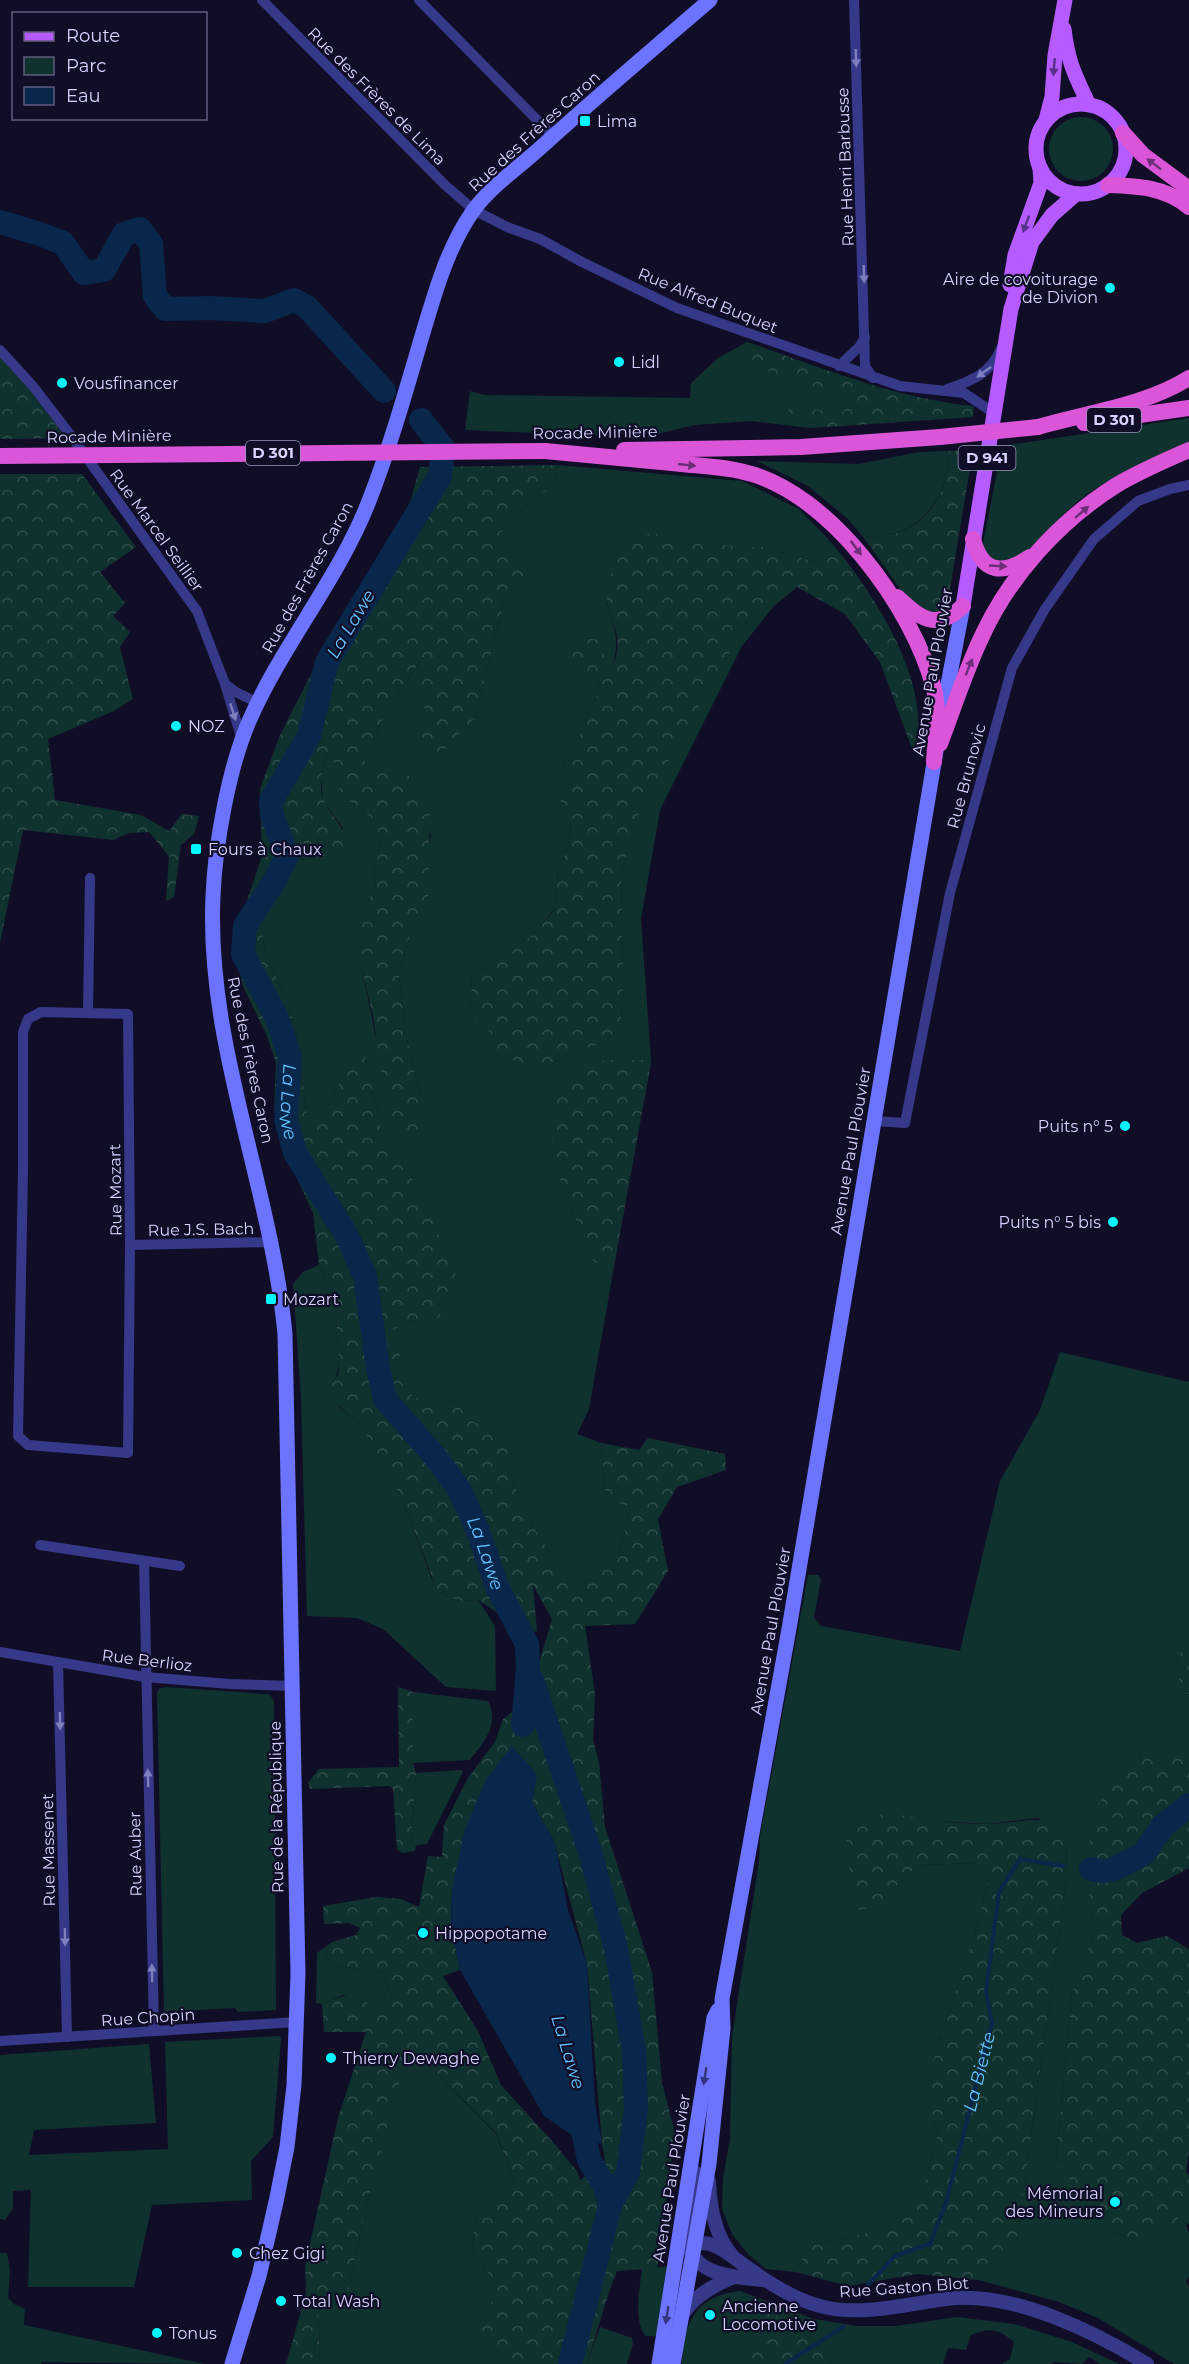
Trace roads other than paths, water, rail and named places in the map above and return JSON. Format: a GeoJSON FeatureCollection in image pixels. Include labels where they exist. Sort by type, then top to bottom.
{"type":"FeatureCollection","features":[{"type":"Feature","properties":{"kind":"highway"},"geometry":{"type":"LineString","coordinates":[[1123,133],[1143,155],[1189,189]]}},
{"type":"Feature","properties":{"kind":"highway"},"geometry":{"type":"LineString","coordinates":[[1107,185],[1146,187],[1166,193],[1189,207]]}},
{"type":"Feature","properties":{"kind":"highway"},"geometry":{"type":"LineString","coordinates":[[1038,427],[1146,398],[1169,390],[1189,378]]}},
{"type":"Feature","properties":{"kind":"highway","name":"Rocade Minière"},"geometry":{"type":"LineString","coordinates":[[0,456],[801,447],[940,437],[1118,420],[1189,408]]}},
{"type":"Feature","properties":{"kind":"highway"},"geometry":{"type":"LineString","coordinates":[[933,762],[983,633],[1014,582],[1036,554],[1088,506],[1116,486],[1189,450]]}},
{"type":"Feature","properties":{"kind":"highway"},"geometry":{"type":"LineString","coordinates":[[545,451],[746,472],[790,490],[825,515],[849,538],[885,587],[922,653],[935,692],[937,714],[933,762]]}},
{"type":"Feature","properties":{"kind":"highway"},"geometry":{"type":"LineString","coordinates":[[973,539],[976,553],[982,562],[990,567],[1014,566],[1036,554]]}},
{"type":"Feature","properties":{"kind":"highway"},"geometry":{"type":"LineString","coordinates":[[885,587],[915,614],[935,621],[946,620],[963,606]]}},
{"type":"Feature","properties":{"kind":"main road","name":"Rue des Frères Caron"},"geometry":{"type":"LineString","coordinates":[[272,1242],[229,1060],[214,969],[213,895],[217,854],[229,788],[242,740],[258,703],[362,517],[394,426],[438,284],[453,247],[474,210],[493,190],[710,0]]}},
{"type":"Feature","properties":{"kind":"main road"},"geometry":{"type":"LineString","coordinates":[[1064,7],[1067,54],[1073,76],[1089,105]]}},
{"type":"Feature","properties":{"kind":"main road"},"geometry":{"type":"LineString","coordinates":[[1046,120],[1058,111],[1073,105],[1089,105],[1109,115],[1123,133],[1125,145],[1122,167],[1107,185],[1098,191],[1076,194],[1061,190],[1048,181],[1040,168],[1036,156],[1036,143],[1046,120],[1052,97],[1055,55],[1064,7]]}},
{"type":"Feature","properties":{"kind":"main road","name":"Avenue Paul Plouvier"},"geometry":{"type":"LineString","coordinates":[[1011,309],[1010,288],[1015,255],[1041,183],[1040,168]]}},
{"type":"Feature","properties":{"kind":"main road","name":"Avenue Paul Plouvier"},"geometry":{"type":"LineString","coordinates":[[674,2364],[709,2164],[723,2028],[722,1999],[789,1629],[933,762],[963,606],[995,416],[1011,309],[1032,242],[1052,215],[1076,194]]}},
{"type":"Feature","properties":{"kind":"main road","name":"Rue de la République"},"geometry":{"type":"LineString","coordinates":[[232,2364],[259,2276],[285,2160],[293,2095],[297,2022],[285,1334],[280,1283],[272,1242]]}},
{"type":"Feature","properties":{"kind":"main road","name":"Avenue Paul Plouvier"},"geometry":{"type":"LineString","coordinates":[[659,2364],[714,2018],[722,1999]]}},
{"type":"Feature","properties":{"kind":"street","name":"Rue des Frères de Lima"},"geometry":{"type":"LineString","coordinates":[[262,0],[445,185],[474,210]]}},
{"type":"Feature","properties":{"kind":"street"},"geometry":{"type":"LineString","coordinates":[[418,0],[554,136]]}},
{"type":"Feature","properties":{"kind":"street","name":"Rue Henri Barbusse"},"geometry":{"type":"LineString","coordinates":[[854,0],[866,333],[865,366],[873,378]]}},
{"type":"Feature","properties":{"kind":"street","name":"Rue Alfred Buquet"},"geometry":{"type":"LineString","coordinates":[[474,210],[507,227],[540,239],[677,308],[900,386],[964,393],[995,416]]}},
{"type":"Feature","properties":{"kind":"street","name":"Rue Alfred Buquet"},"geometry":{"type":"LineString","coordinates":[[941,391],[974,379],[992,365],[1008,332]]}},
{"type":"Feature","properties":{"kind":"street"},"geometry":{"type":"LineString","coordinates":[[839,366],[860,346],[866,333]]}},
{"type":"Feature","properties":{"kind":"street","name":"Rue Marcel Seillier"},"geometry":{"type":"LineString","coordinates":[[0,350],[32,385],[69,433],[197,610],[225,684],[242,740]]}},
{"type":"Feature","properties":{"kind":"street","name":"Rue Brunovic"},"geometry":{"type":"LineString","coordinates":[[874,1121],[905,1123],[950,893],[1012,668],[1045,609],[1094,539],[1138,501],[1170,489],[1189,485]]}},
{"type":"Feature","properties":{"kind":"street"},"geometry":{"type":"LineString","coordinates":[[225,684],[258,703]]}},
{"type":"Feature","properties":{"kind":"street"},"geometry":{"type":"LineString","coordinates":[[88,1013],[90,879]]}},
{"type":"Feature","properties":{"kind":"street","name":"Rue Mozart"},"geometry":{"type":"LineString","coordinates":[[40,1012],[128,1014],[130,1245],[128,1453],[28,1445],[20,1439],[17,1430],[23,1170],[23,1032],[28,1019],[40,1012]]}},
{"type":"Feature","properties":{"kind":"street","name":"Rue J.S. Bach"},"geometry":{"type":"LineString","coordinates":[[130,1245],[272,1242]]}},
{"type":"Feature","properties":{"kind":"street"},"geometry":{"type":"LineString","coordinates":[[40,1545],[180,1566]]}},
{"type":"Feature","properties":{"kind":"street","name":"Rue Auber"},"geometry":{"type":"LineString","coordinates":[[144,1561],[154,2031]]}},
{"type":"Feature","properties":{"kind":"street","name":"Rue Berlioz"},"geometry":{"type":"LineString","coordinates":[[0,1652],[145,1677],[292,1686]]}},
{"type":"Feature","properties":{"kind":"street","name":"Rue Massenet"},"geometry":{"type":"LineString","coordinates":[[58,1662],[68,2037]]}},
{"type":"Feature","properties":{"kind":"street","name":"Rue Chopin"},"geometry":{"type":"LineString","coordinates":[[0,2041],[297,2022]]}},
{"type":"Feature","properties":{"kind":"street"},"geometry":{"type":"LineString","coordinates":[[675,2267],[693,2248],[689,2226],[697,2170],[696,2138]]}},
{"type":"Feature","properties":{"kind":"street","name":"Rue Gaston Blot"},"geometry":{"type":"LineString","coordinates":[[709,2164],[711,2209],[723,2241],[736,2260]]}},
{"type":"Feature","properties":{"kind":"street","name":"Rue Gaston Blot"},"geometry":{"type":"LineString","coordinates":[[765,2280],[719,2274],[704,2268],[693,2248],[715,2246],[765,2280],[813,2304],[840,2310],[966,2298],[1011,2304],[1090,2332],[1147,2364]]}},
{"type":"Feature","properties":{"kind":"street"},"geometry":{"type":"LineString","coordinates":[[682,2316],[686,2308],[701,2294],[735,2277]]}},
{"type":"Feature","properties":{"kind":"water"},"geometry":{"type":"Polygon","coordinates":[[[512,1746],[537,1775],[532,1803],[555,1843],[568,1910],[587,1964],[595,2104],[602,2143],[586,2145],[544,2116],[460,1970],[451,1925],[452,1889],[464,1832],[485,1781],[512,1746]]]}},
{"type":"Feature","properties":{"kind":"waterway","name":"La Lawe"},"geometry":{"type":"LineString","coordinates":[[0,222],[63,243],[84,273],[104,270],[124,234],[140,229],[151,244],[155,296],[165,309],[210,308],[265,311],[294,300],[307,307],[384,391]]}},
{"type":"Feature","properties":{"kind":"waterway","name":"La Lawe"},"geometry":{"type":"LineString","coordinates":[[421,420],[443,448],[440,476],[327,662],[309,736],[271,801],[272,815],[287,856],[275,880],[245,926],[243,954],[277,1018],[290,1057],[286,1119],[295,1153],[346,1234],[365,1276],[378,1368],[385,1399],[438,1460],[460,1491],[478,1531],[497,1587],[527,1644],[528,1670],[523,1725]]}},
{"type":"Feature","properties":{"kind":"waterway"},"geometry":{"type":"LineString","coordinates":[[532,1680],[590,1852],[616,1948],[634,2051],[636,2109],[628,2172],[610,2205]]}},
{"type":"Feature","properties":{"kind":"waterway","name":"La Biette"},"geometry":{"type":"LineString","coordinates":[[1091,1869],[1103,1871],[1114,1869],[1143,1854],[1163,1826],[1189,1805]]}},
{"type":"Feature","properties":{"kind":"waterway","name":"La Biette"},"geometry":{"type":"LineString","coordinates":[[861,2292],[895,2256],[930,2244],[946,2203],[992,2023],[986,1991],[999,1892],[1020,1859],[1063,1866]]}},
{"type":"Feature","properties":{"kind":"waterway","name":"La Lawe"},"geometry":{"type":"LineString","coordinates":[[570,2364],[610,2205],[605,2186],[589,2160],[582,2114]]}},
{"type":"Feature","properties":{"kind":"waterway","name":"La Biette"},"geometry":{"type":"LineString","coordinates":[[785,2364],[843,2327]]}},
{"type":"Feature","properties":{"kind":"place","name":"Lima"},"geometry":{"type":"Point","coordinates":[585,121]}},
{"type":"Feature","properties":{"kind":"place","name":"Aire de covoiturage de Divion"},"geometry":{"type":"Point","coordinates":[1110,288]}},
{"type":"Feature","properties":{"kind":"place","name":"Lidl"},"geometry":{"type":"Point","coordinates":[619,362]}},
{"type":"Feature","properties":{"kind":"place","name":"Vousfinancer"},"geometry":{"type":"Point","coordinates":[62,383]}},
{"type":"Feature","properties":{"kind":"place","name":"NOZ"},"geometry":{"type":"Point","coordinates":[176,726]}},
{"type":"Feature","properties":{"kind":"place","name":"Fours à Chaux"},"geometry":{"type":"Point","coordinates":[196,849]}},
{"type":"Feature","properties":{"kind":"place","name":"Puits n° 5"},"geometry":{"type":"Point","coordinates":[1125,1126]}},
{"type":"Feature","properties":{"kind":"place","name":"Puits n° 5 bis"},"geometry":{"type":"Point","coordinates":[1113,1222]}},
{"type":"Feature","properties":{"kind":"place","name":"Mozart"},"geometry":{"type":"Point","coordinates":[271,1299]}},
{"type":"Feature","properties":{"kind":"place","name":"Hippopotame"},"geometry":{"type":"Point","coordinates":[423,1933]}},
{"type":"Feature","properties":{"kind":"place","name":"Thierry Dewaghe"},"geometry":{"type":"Point","coordinates":[331,2058]}},
{"type":"Feature","properties":{"kind":"place","name":"Mémorial des Mineurs"},"geometry":{"type":"Point","coordinates":[1115,2202]}},
{"type":"Feature","properties":{"kind":"place","name":"Chez Gigi"},"geometry":{"type":"Point","coordinates":[237,2253]}},
{"type":"Feature","properties":{"kind":"place","name":"Total Wash"},"geometry":{"type":"Point","coordinates":[281,2301]}},
{"type":"Feature","properties":{"kind":"place","name":"Ancienne Locomotive"},"geometry":{"type":"Point","coordinates":[710,2315]}},
{"type":"Feature","properties":{"kind":"place","name":"Tonus"},"geometry":{"type":"Point","coordinates":[157,2333]}}]}
